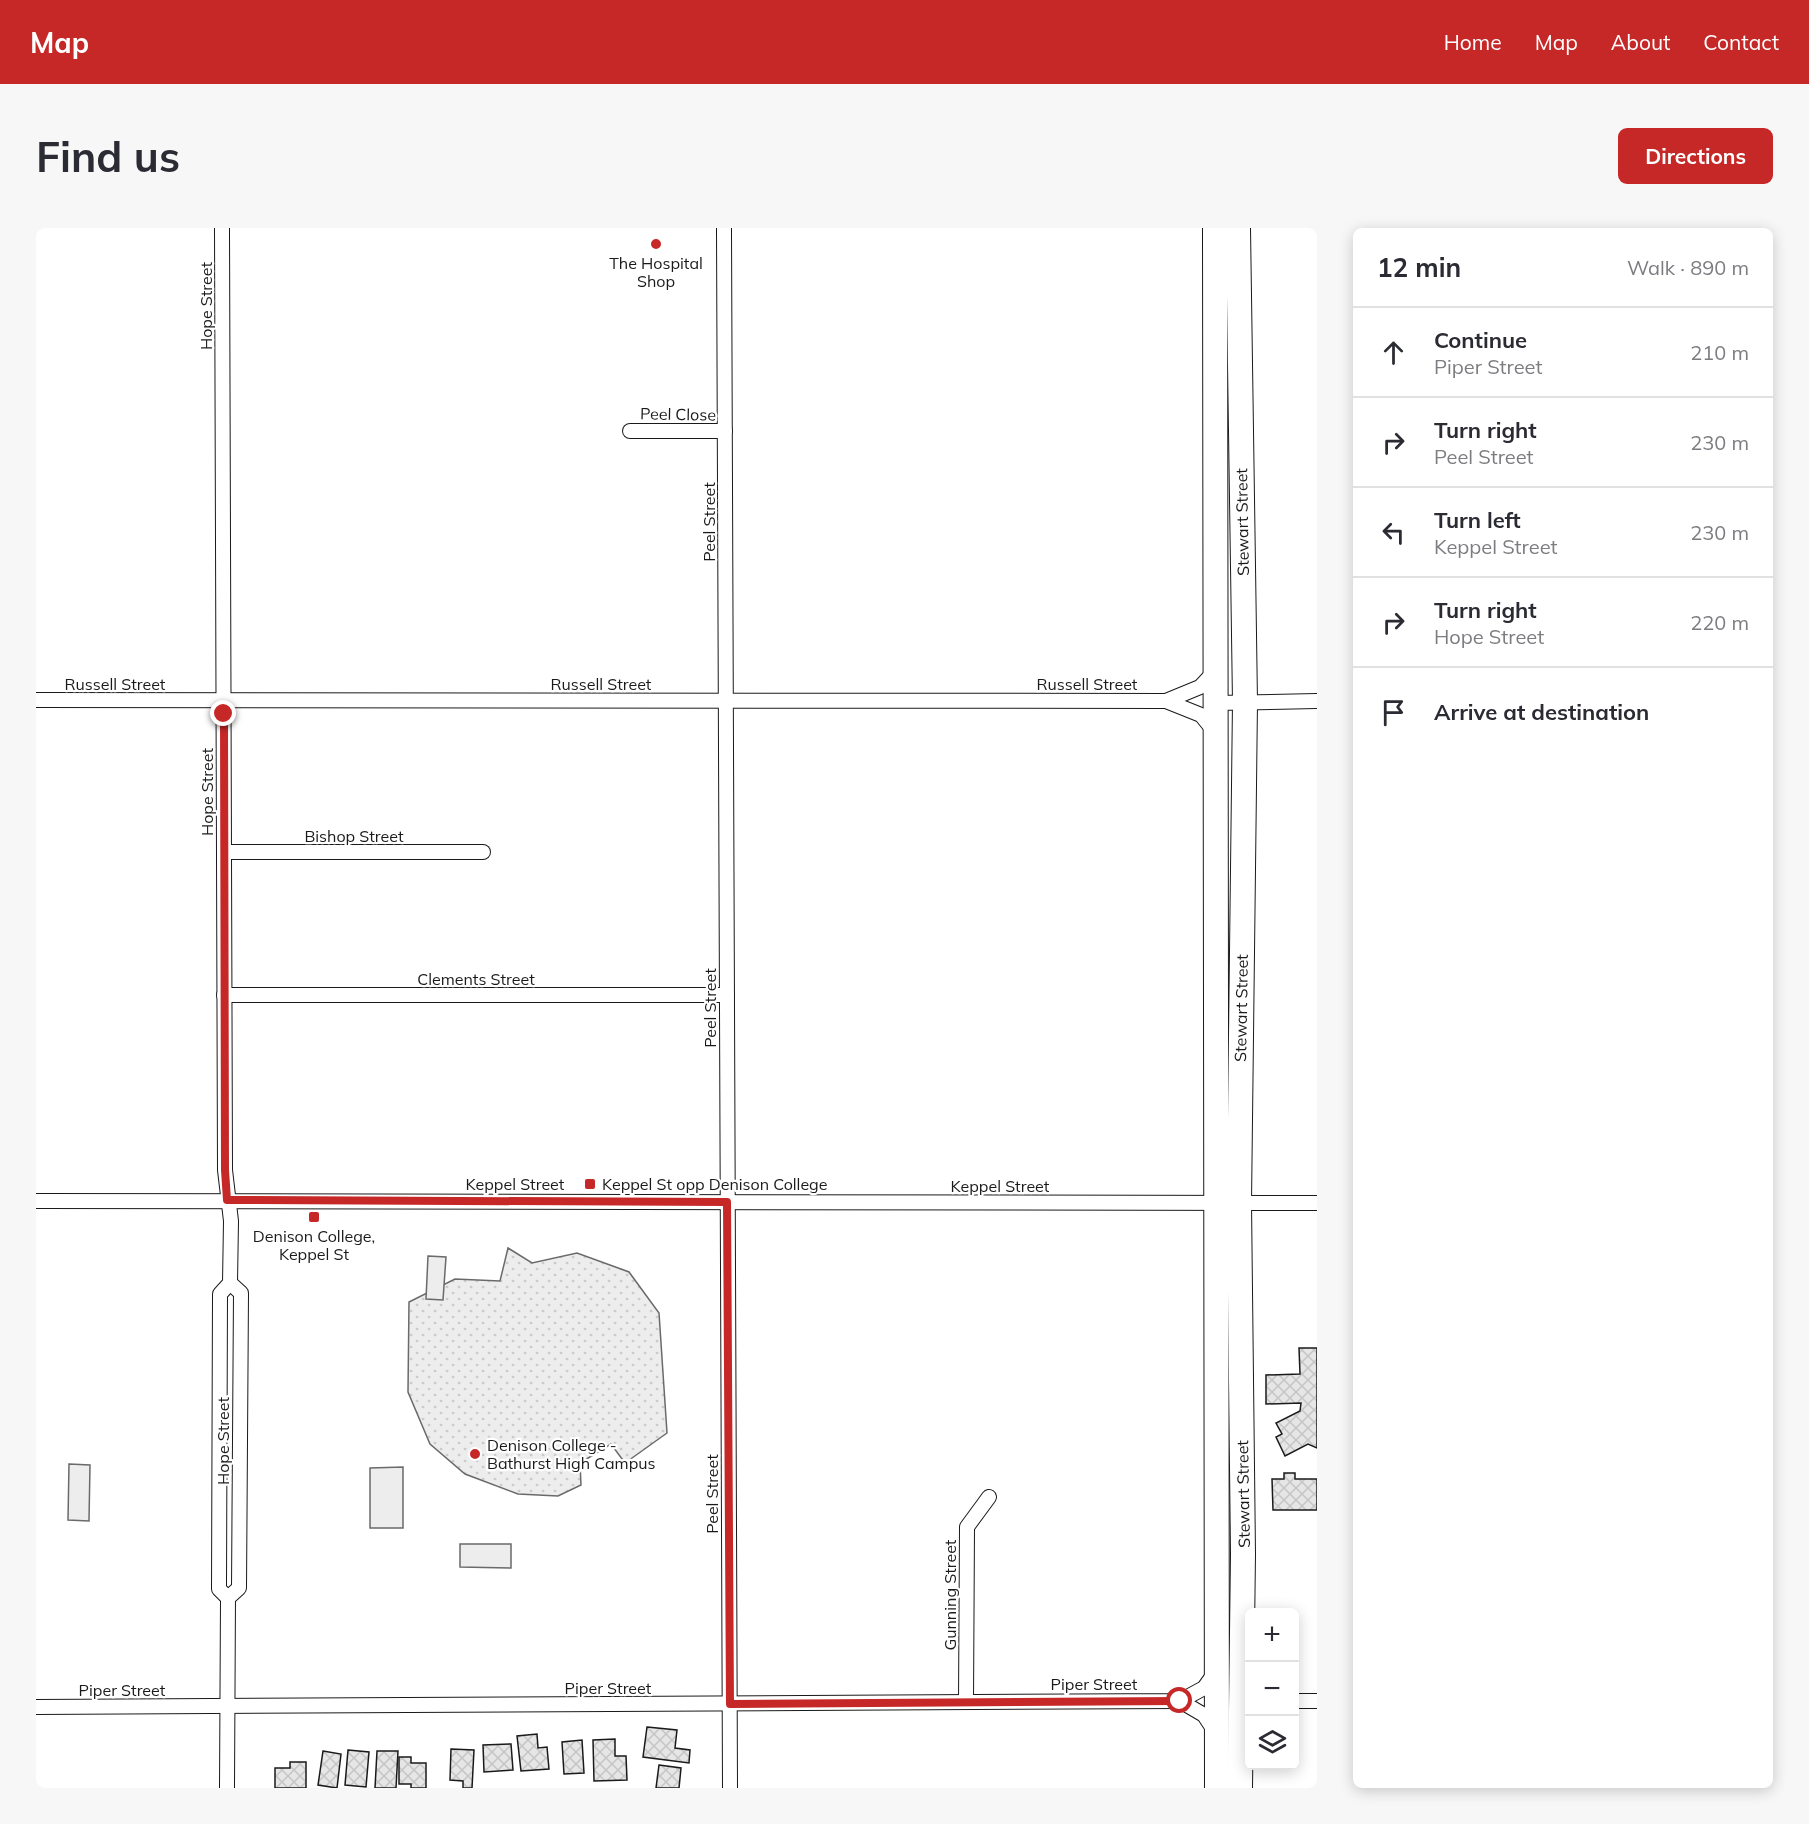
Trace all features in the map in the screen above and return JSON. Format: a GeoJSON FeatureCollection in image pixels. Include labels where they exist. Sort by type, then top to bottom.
{"type":"FeatureCollection","features":[{"type":"Feature","properties":{"kind":"highway","name":"Stewart Street"},"geometry":{"type":"LineString","coordinates":[[1215,228],[1215,703],[1228,1202],[1243,1554],[1235,1701],[1240,1788]]}},
{"type":"Feature","properties":{"kind":"highway","name":"Stewart Street"},"geometry":{"type":"LineString","coordinates":[[1235,1701],[1217,1669],[1228,1202],[1245,702],[1240,232]]}},
{"type":"Feature","properties":{"kind":"highway","name":"Stewart Street"},"geometry":{"type":"LineString","coordinates":[[1217,1788],[1217,1734],[1235,1701]]}},
{"type":"Feature","properties":{"kind":"street","name":"Hope Street"},"geometry":{"type":"LineString","coordinates":[[222,228],[225,1185],[231,1221],[230,1284],[220,1294],[219,1589],[228,1598],[227,1788]]}},
{"type":"Feature","properties":{"kind":"street","name":"Peel Street"},"geometry":{"type":"LineString","coordinates":[[724,228],[730,1788]]}},
{"type":"Feature","properties":{"kind":"street","name":"Peel Close"},"geometry":{"type":"LineString","coordinates":[[630,430],[725,431]]}},
{"type":"Feature","properties":{"kind":"street","name":"Russell Street"},"geometry":{"type":"LineString","coordinates":[[1166,701],[1200,687],[1215,671]]}},
{"type":"Feature","properties":{"kind":"street","name":"Russell Street"},"geometry":{"type":"LineString","coordinates":[[36,700],[1166,701],[1202,715],[1216,734]]}},
{"type":"Feature","properties":{"kind":"street"},"geometry":{"type":"LineString","coordinates":[[1215,703],[1317,701]]}},
{"type":"Feature","properties":{"kind":"street","name":"Bishop Street"},"geometry":{"type":"LineString","coordinates":[[224,852],[483,852]]}},
{"type":"Feature","properties":{"kind":"street","name":"Clements Street"},"geometry":{"type":"LineString","coordinates":[[224,995],[727,995]]}},
{"type":"Feature","properties":{"kind":"street","name":"Keppel Street"},"geometry":{"type":"LineString","coordinates":[[36,1201],[1317,1203]]}},
{"type":"Feature","properties":{"kind":"street","name":"Hope Street"},"geometry":{"type":"LineString","coordinates":[[228,1598],[239,1588],[240,1458],[241,1293],[230,1284]]}},
{"type":"Feature","properties":{"kind":"street","name":"Gunning Street"},"geometry":{"type":"LineString","coordinates":[[966,1701],[967,1527],[989,1497]]}},
{"type":"Feature","properties":{"kind":"street"},"geometry":{"type":"LineString","coordinates":[[1180,1701],[1204,1688],[1217,1669]]}},
{"type":"Feature","properties":{"kind":"street"},"geometry":{"type":"LineString","coordinates":[[1180,1701],[1204,1715],[1217,1734]]}},
{"type":"Feature","properties":{"kind":"street","name":"Piper Street"},"geometry":{"type":"LineString","coordinates":[[36,1707],[1180,1701]]}},
{"type":"Feature","properties":{"kind":"street"},"geometry":{"type":"LineString","coordinates":[[1299,1701],[1317,1701]]}},
{"type":"Feature","properties":{"kind":"shaded area"},"geometry":{"type":"Polygon","coordinates":[[[508,1248],[532,1263],[577,1253],[629,1272],[659,1313],[667,1433],[625,1463],[611,1444],[580,1463],[581,1485],[558,1496],[518,1494],[465,1474],[430,1444],[408,1392],[409,1302],[455,1279],[500,1281],[508,1248]]]}},
{"type":"Feature","properties":{"kind":"shaded area"},"geometry":{"type":"Polygon","coordinates":[[[428,1256],[446,1257],[443,1300],[426,1299],[428,1256]]]}},
{"type":"Feature","properties":{"kind":"shaded area"},"geometry":{"type":"Polygon","coordinates":[[[69,1464],[90,1465],[89,1521],[68,1520],[69,1464]]]}},
{"type":"Feature","properties":{"kind":"shaded area"},"geometry":{"type":"Polygon","coordinates":[[[403,1467],[403,1528],[370,1528],[370,1468],[403,1467]]]}},
{"type":"Feature","properties":{"kind":"shaded area"},"geometry":{"type":"Polygon","coordinates":[[[460,1544],[511,1544],[511,1568],[460,1567],[460,1544]]]}},
{"type":"Feature","properties":{"kind":"building"},"geometry":{"type":"Polygon","coordinates":[[[1299,1348],[1317,1348],[1317,1448],[1308,1444],[1285,1456],[1276,1437],[1282,1434],[1276,1423],[1300,1411],[1301,1403],[1266,1404],[1266,1375],[1300,1374],[1299,1348]]]}},
{"type":"Feature","properties":{"kind":"building"},"geometry":{"type":"Polygon","coordinates":[[[1284,1473],[1295,1473],[1295,1479],[1317,1479],[1317,1510],[1273,1510],[1272,1479],[1284,1479],[1284,1473]]]}},
{"type":"Feature","properties":{"kind":"building"},"geometry":{"type":"Polygon","coordinates":[[[647,1727],[677,1730],[675,1748],[690,1750],[689,1763],[643,1757],[647,1727]]]}},
{"type":"Feature","properties":{"kind":"building"},"geometry":{"type":"Polygon","coordinates":[[[537,1734],[538,1748],[547,1747],[549,1769],[521,1771],[517,1736],[537,1734]]]}},
{"type":"Feature","properties":{"kind":"building"},"geometry":{"type":"Polygon","coordinates":[[[615,1739],[615,1756],[626,1756],[627,1780],[594,1781],[593,1740],[615,1739]]]}},
{"type":"Feature","properties":{"kind":"building"},"geometry":{"type":"Polygon","coordinates":[[[582,1740],[584,1773],[564,1774],[562,1742],[582,1740]]]}},
{"type":"Feature","properties":{"kind":"building"},"geometry":{"type":"Polygon","coordinates":[[[511,1744],[513,1770],[484,1772],[483,1745],[511,1744]]]}},
{"type":"Feature","properties":{"kind":"building"},"geometry":{"type":"Polygon","coordinates":[[[451,1749],[474,1750],[472,1788],[463,1788],[463,1781],[450,1780],[451,1749]]]}},
{"type":"Feature","properties":{"kind":"building"},"geometry":{"type":"Polygon","coordinates":[[[348,1750],[369,1752],[366,1787],[345,1785],[348,1750]]]}},
{"type":"Feature","properties":{"kind":"building"},"geometry":{"type":"Polygon","coordinates":[[[323,1751],[341,1754],[337,1788],[318,1785],[323,1751]]]}},
{"type":"Feature","properties":{"kind":"building"},"geometry":{"type":"Polygon","coordinates":[[[377,1751],[398,1751],[396,1788],[375,1788],[377,1751]]]}},
{"type":"Feature","properties":{"kind":"building"},"geometry":{"type":"Polygon","coordinates":[[[399,1757],[411,1757],[411,1763],[426,1763],[426,1788],[411,1788],[411,1784],[399,1784],[399,1757]]]}},
{"type":"Feature","properties":{"kind":"building"},"geometry":{"type":"Polygon","coordinates":[[[290,1762],[306,1762],[306,1788],[275,1788],[275,1768],[290,1768],[290,1762]]]}},
{"type":"Feature","properties":{"kind":"building"},"geometry":{"type":"Polygon","coordinates":[[[659,1765],[681,1768],[679,1788],[656,1788],[659,1765]]]}},
{"type":"Feature","properties":{"kind":"place","name":"The Hospital Shop"},"geometry":{"type":"Point","coordinates":[656,244]}},
{"type":"Feature","properties":{"kind":"place","name":"Keppel St opp Denison College"},"geometry":{"type":"Point","coordinates":[590,1184]}},
{"type":"Feature","properties":{"kind":"place","name":"Denison College, Keppel St"},"geometry":{"type":"Point","coordinates":[314,1217]}},
{"type":"Feature","properties":{"kind":"place","name":"Denison College - Bathurst High Campus"},"geometry":{"type":"Point","coordinates":[475,1454]}},
{"type":"Feature","properties":{"kind":"route"},"geometry":{"type":"LineString","coordinates":[[224,714],[225,1185],[227,1200],[727,1202],[730,1704],[1180,1701]]}}]}
